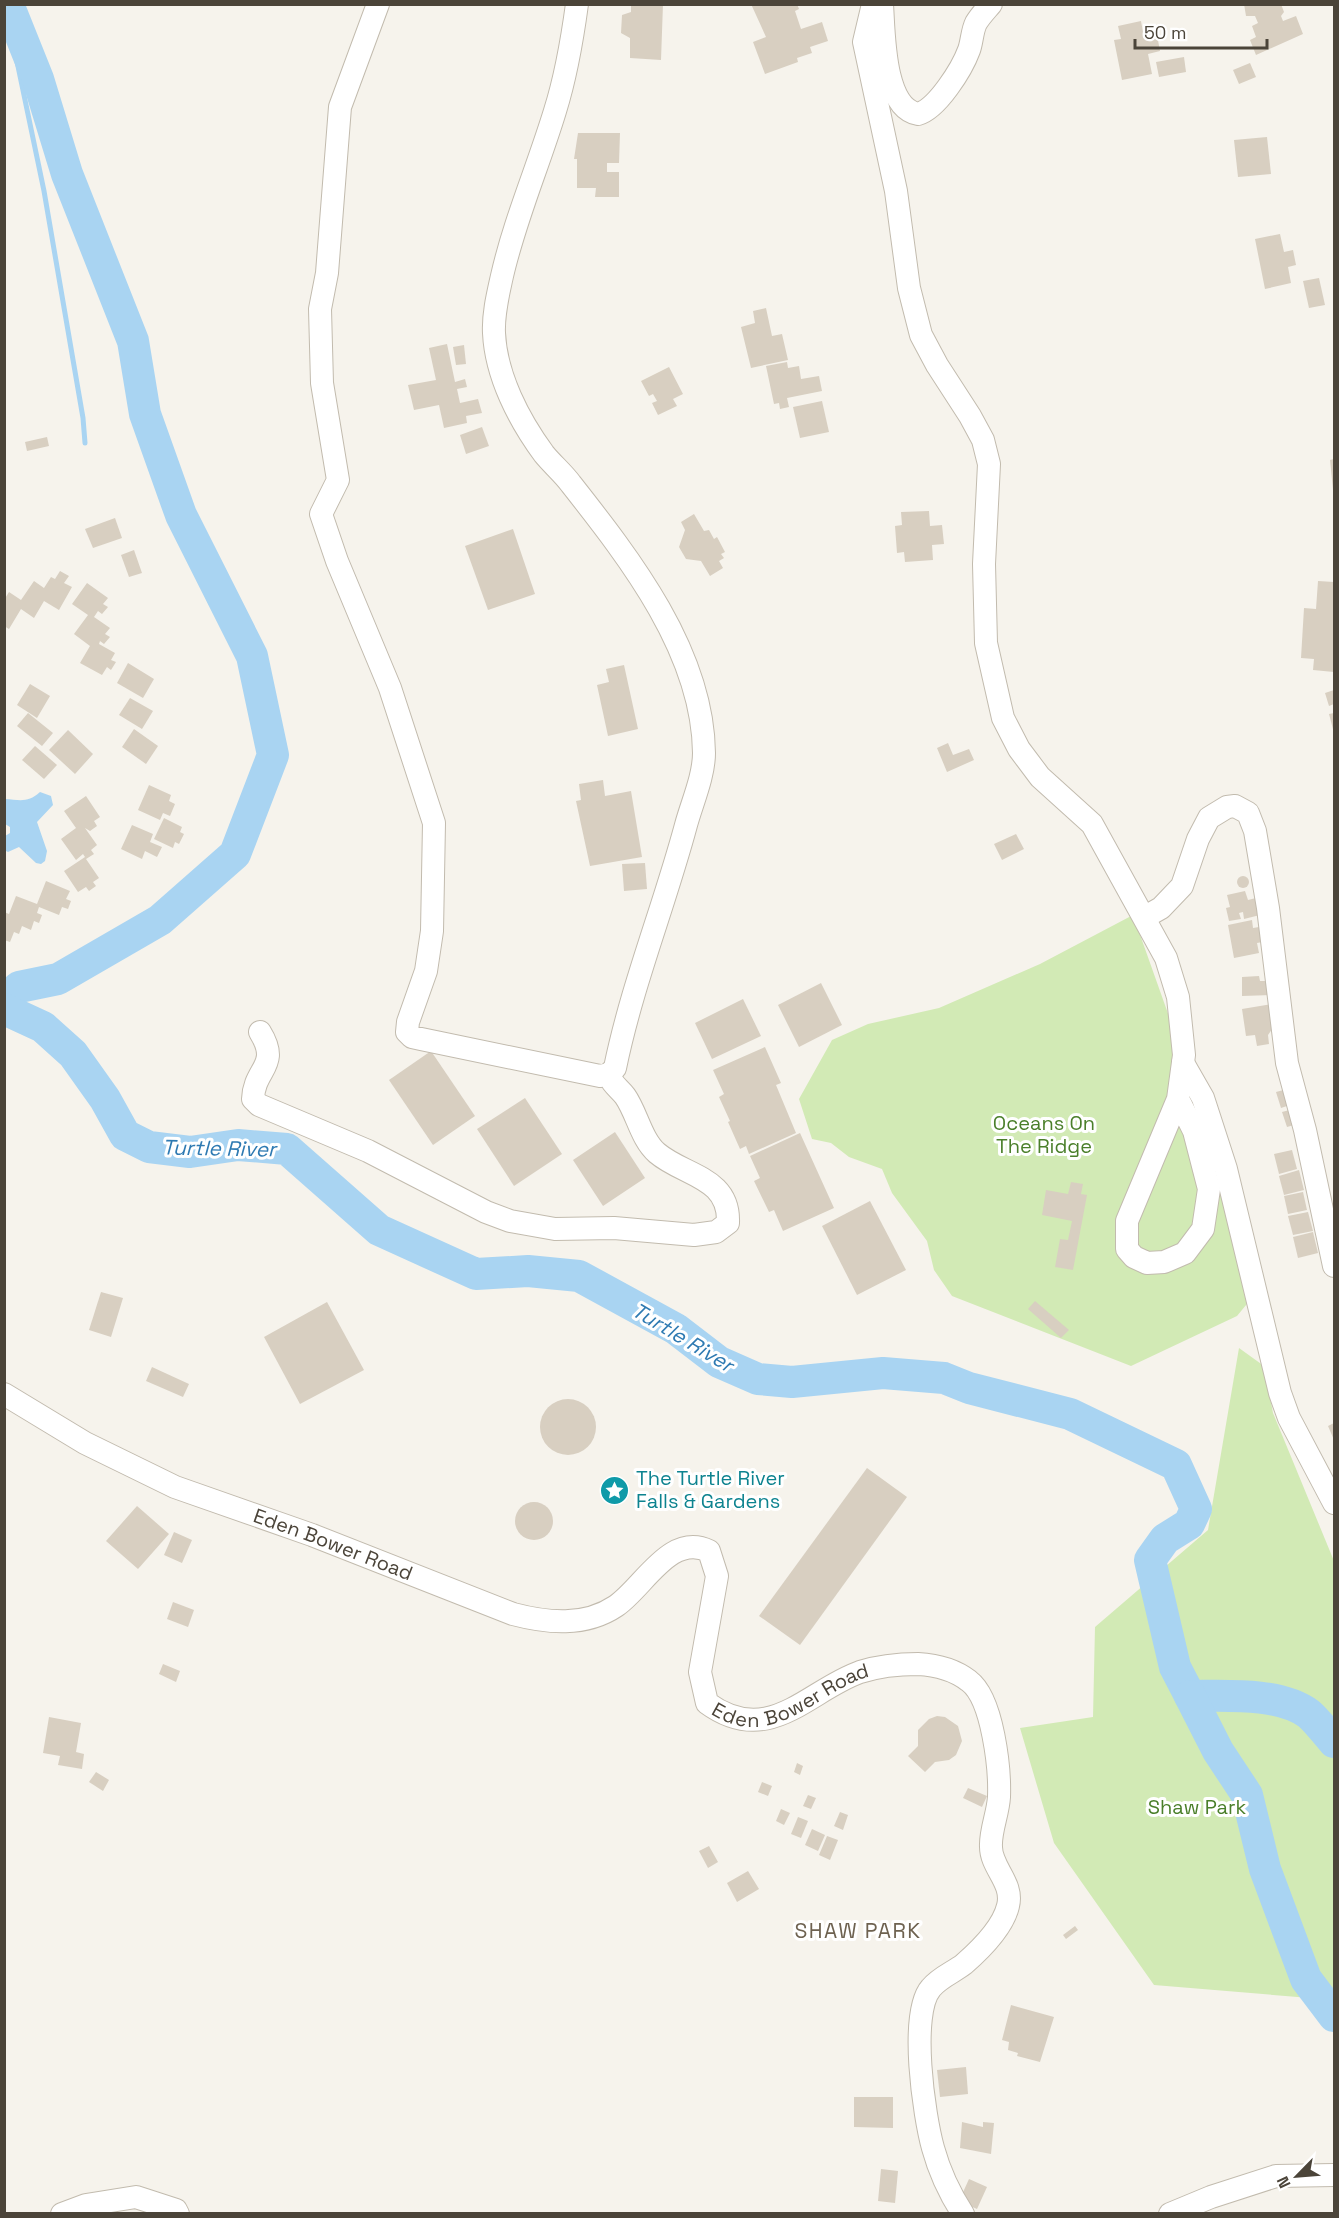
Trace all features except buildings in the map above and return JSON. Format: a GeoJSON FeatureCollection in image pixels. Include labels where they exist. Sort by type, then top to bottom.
{"type":"FeatureCollection","features":[{"type":"Feature","properties":{"kind":"street"},"geometry":{"type":"LineString","coordinates":[[378,4],[340,107],[327,273],[320,309],[322,383],[338,480],[321,514],[337,561],[390,688],[434,823],[432,931],[426,971],[408,1022],[407,1032],[412,1037],[588,1075],[609,1074],[615,1068],[643,964],[668,894],[704,756],[701,726],[694,694],[681,654],[659,607],[596,516],[544,454],[510,396],[497,351],[494,333],[496,303],[511,239],[554,113],[570,56],[577,4]]}},
{"type":"Feature","properties":{"kind":"street"},"geometry":{"type":"LineString","coordinates":[[873,4],[864,42],[894,180],[909,288],[921,335],[937,366],[983,440],[989,464],[984,564],[986,643],[1003,718],[1019,750],[1040,777],[1092,824],[1166,958],[1178,998],[1183,1063],[1178,1099],[1127,1221],[1127,1249],[1134,1257],[1147,1263],[1164,1262],[1185,1253],[1203,1229],[1209,1189],[1194,1131],[1178,1099]]}},
{"type":"Feature","properties":{"kind":"street"},"geometry":{"type":"LineString","coordinates":[[882,4],[884,47],[894,92],[902,106],[918,114],[935,105],[946,86],[957,75],[969,51],[975,24],[991,4]]}},
{"type":"Feature","properties":{"kind":"street"},"geometry":{"type":"LineString","coordinates":[[1145,917],[1161,908],[1182,886],[1198,839],[1209,819],[1227,807],[1235,806],[1248,813],[1255,831],[1268,908],[1287,1063],[1305,1130],[1335,1266]]}},
{"type":"Feature","properties":{"kind":"street"},"geometry":{"type":"LineString","coordinates":[[260,1032],[269,1051],[269,1062],[254,1089],[253,1099],[259,1106],[368,1151],[486,1212],[510,1221],[555,1229],[614,1228],[694,1235],[717,1232],[728,1223],[728,1209],[722,1196],[707,1180],[658,1154],[651,1146],[626,1097],[610,1080],[609,1074]]}},
{"type":"Feature","properties":{"kind":"street"},"geometry":{"type":"LineString","coordinates":[[1183,1063],[1203,1098],[1226,1169],[1280,1393],[1289,1418],[1335,1503]]}},
{"type":"Feature","properties":{"kind":"street","name":"Eden Bower Road"},"geometry":{"type":"LineString","coordinates":[[4,1394],[85,1443],[176,1487],[312,1535],[513,1614],[544,1622],[594,1617],[617,1606],[669,1556],[686,1546],[701,1547],[709,1551],[717,1576],[700,1672],[707,1703],[719,1712],[765,1719],[798,1708],[858,1673],[899,1664],[929,1664],[951,1670],[971,1682],[984,1704],[993,1736],[999,1797],[990,1846],[1008,1890],[1009,1906],[1000,1923],[965,1963],[931,1988],[923,2002],[920,2030],[925,2108],[933,2149],[953,2199],[963,2214]]}},
{"type":"Feature","properties":{"kind":"street"},"geometry":{"type":"LineString","coordinates":[[1170,2214],[1211,2197],[1276,2176],[1335,2175]]}},
{"type":"Feature","properties":{"kind":"street"},"geometry":{"type":"LineString","coordinates":[[62,2214],[86,2205],[136,2197],[176,2210],[178,2214]]}},
{"type":"Feature","properties":{"kind":"green space","name":"Oceans On The Ridge"},"geometry":{"type":"Polygon","coordinates":[[[1133,915],[1171,1022],[1251,1299],[1237,1316],[1131,1366],[952,1296],[934,1270],[927,1241],[892,1193],[882,1169],[849,1157],[831,1143],[812,1139],[799,1099],[832,1040],[868,1024],[939,1008],[1040,964],[1133,915]]]}},
{"type":"Feature","properties":{"kind":"green space","name":"Shaw Park"},"geometry":{"type":"Polygon","coordinates":[[[1239,1348],[1264,1366],[1273,1413],[1334,1561],[1334,2000],[1154,1985],[1054,1843],[1020,1728],[1093,1717],[1095,1627],[1208,1530],[1239,1348]]]}},
{"type":"Feature","properties":{"kind":"water"},"geometry":{"type":"Polygon","coordinates":[[[40,792],[51,796],[53,805],[37,822],[47,851],[45,861],[41,864],[36,863],[19,847],[8,852],[4,850],[5,836],[10,833],[10,827],[5,824],[5,799],[28,799],[40,792]]]}},
{"type":"Feature","properties":{"kind":"waterway"},"geometry":{"type":"LineString","coordinates":[[5,4],[44,191],[83,418],[85,443]]}},
{"type":"Feature","properties":{"kind":"waterway"},"geometry":{"type":"LineString","coordinates":[[4,1001],[19,987],[58,979],[160,920],[235,854],[273,755],[252,656],[181,515],[145,414],[133,341],[67,174],[38,79],[8,4]]}},
{"type":"Feature","properties":{"kind":"waterway","name":"Turtle River"},"geometry":{"type":"LineString","coordinates":[[4,1009],[43,1027],[73,1054],[105,1099],[125,1135],[149,1147],[190,1152],[238,1145],[287,1149],[379,1230],[476,1274],[528,1271],[579,1276],[676,1329],[719,1362],[758,1379],[792,1382],[883,1373],[944,1378],[969,1388],[1070,1414],[1176,1465],[1196,1509],[1189,1524],[1165,1539],[1150,1560],[1175,1667],[1190,1696],[1252,1697],[1283,1702],[1309,1714],[1334,1742]]}},
{"type":"Feature","properties":{"kind":"waterway"},"geometry":{"type":"LineString","coordinates":[[1190,1696],[1218,1751],[1247,1795],[1265,1869],[1306,1979],[1334,2016]]}},
{"type":"Feature","properties":{"kind":"place","name":"The Turtle River Falls & Gardens"},"geometry":{"type":"Point","coordinates":[615,1490]}},
{"type":"Feature","properties":{"kind":"district","name":"SHAW PARK"},"geometry":{"type":"Point","coordinates":[858,1930]}}]}
